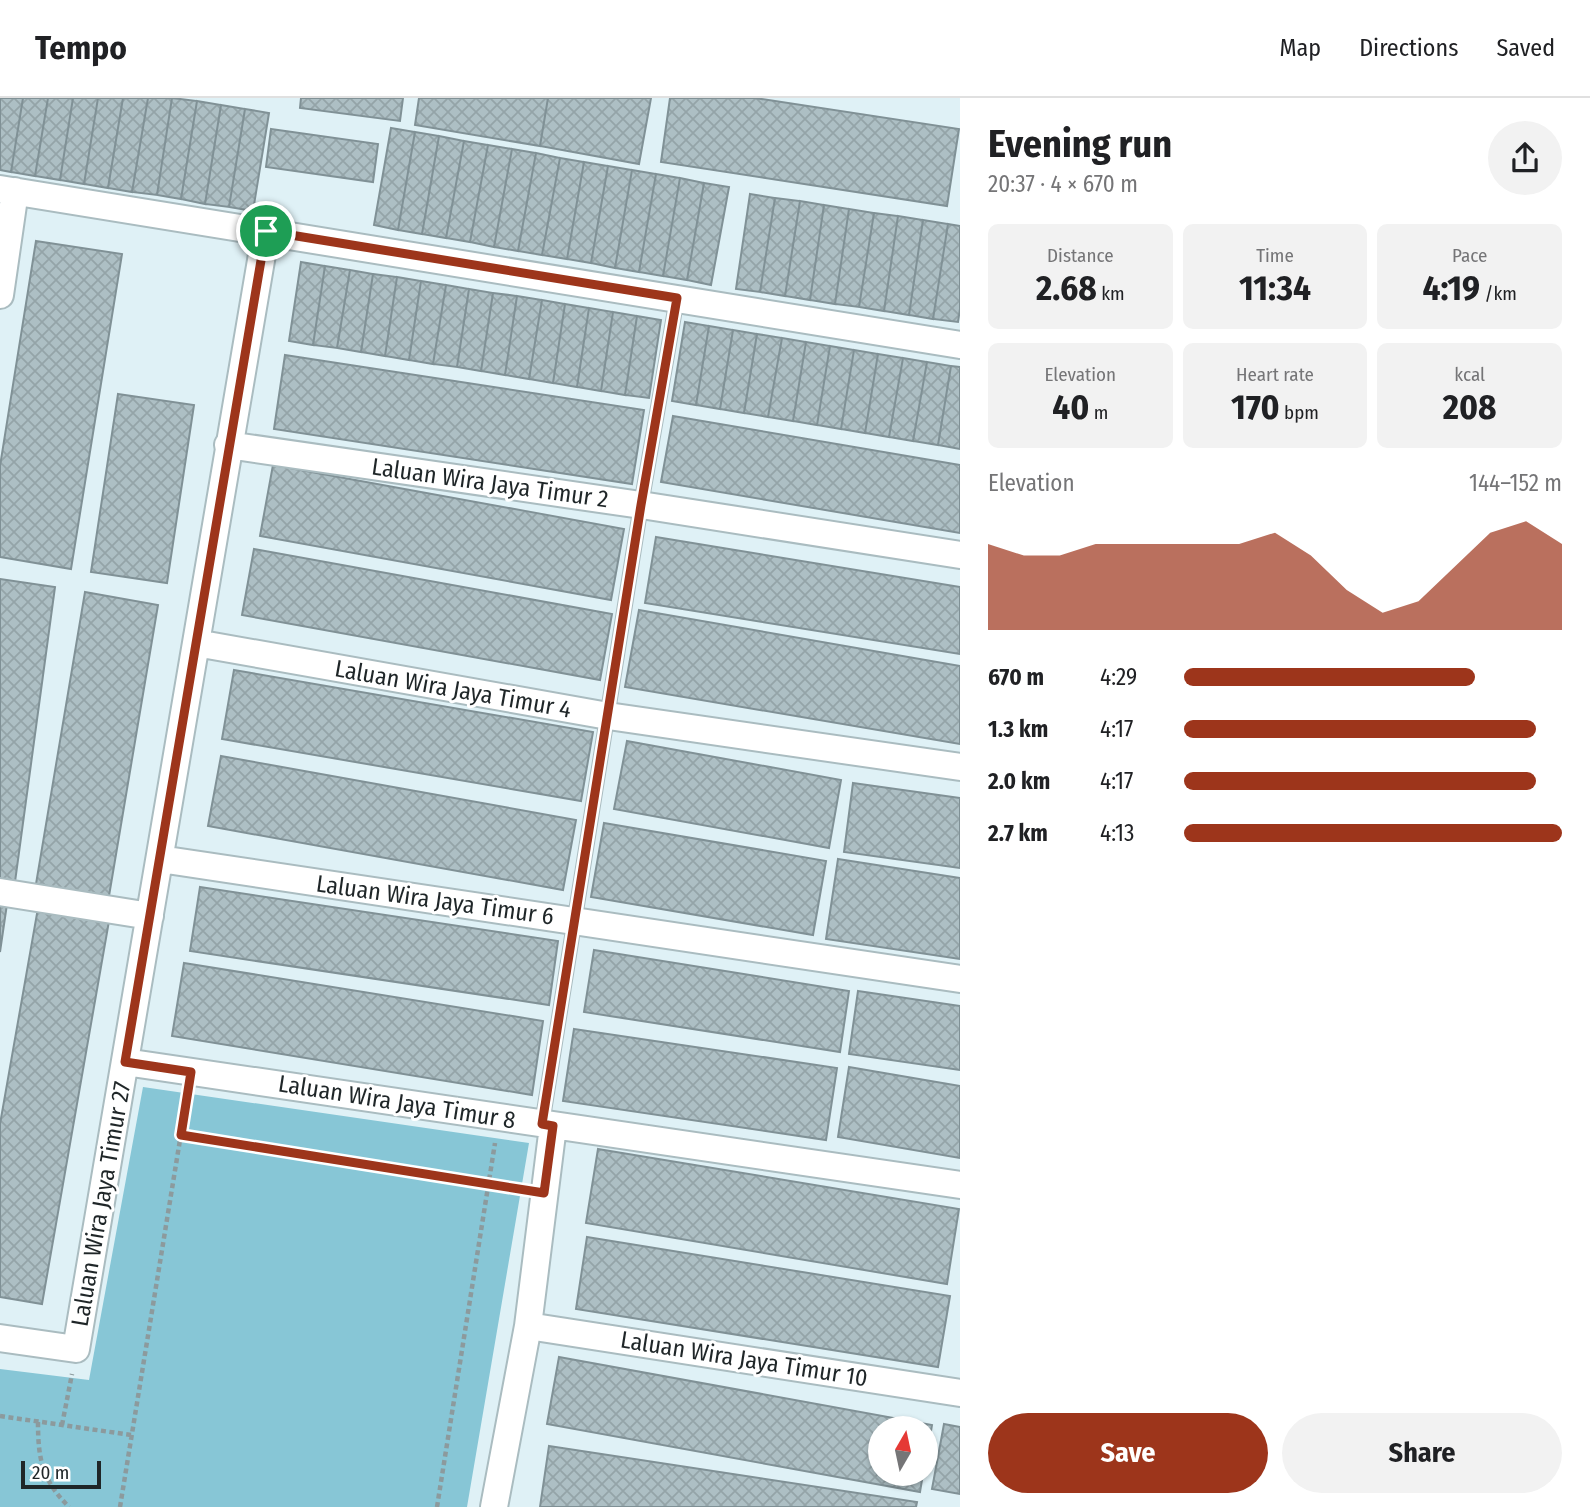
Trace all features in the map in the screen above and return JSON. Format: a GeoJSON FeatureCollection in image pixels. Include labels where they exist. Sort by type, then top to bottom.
{"type":"FeatureCollection","features":[{"type":"Feature","properties":{"kind":"street"},"geometry":{"type":"LineString","coordinates":[[0,295],[8,190],[960,345]]}},
{"type":"Feature","properties":{"kind":"street","name":"Laluan Wira Jaya Timur 27"},"geometry":{"type":"LineString","coordinates":[[76,1349],[266,231]]}},
{"type":"Feature","properties":{"kind":"street","name":"Laluan Wira Jaya Timur 2"},"geometry":{"type":"LineString","coordinates":[[228,444],[960,555]]}},
{"type":"Feature","properties":{"kind":"street","name":"Laluan Wira Jaya Timur 4"},"geometry":{"type":"LineString","coordinates":[[196,643],[608,716],[960,767]]}},
{"type":"Feature","properties":{"kind":"street","name":"Laluan Wira Jaya Timur 6"},"geometry":{"type":"LineString","coordinates":[[160,859],[960,979]]}},
{"type":"Feature","properties":{"kind":"street"},"geometry":{"type":"LineString","coordinates":[[0,892],[150,916]]}},
{"type":"Feature","properties":{"kind":"street","name":"Laluan Wira Jaya Timur 8"},"geometry":{"type":"LineString","coordinates":[[125,1062],[960,1185]]}},
{"type":"Feature","properties":{"kind":"street"},"geometry":{"type":"LineString","coordinates":[[494,1507],[527,1325],[544,1193],[548,1125]]}},
{"type":"Feature","properties":{"kind":"street","name":"Laluan Wira Jaya Timur 10"},"geometry":{"type":"LineString","coordinates":[[527,1325],[960,1392]]}},
{"type":"Feature","properties":{"kind":"street"},"geometry":{"type":"LineString","coordinates":[[0,1338],[76,1349]]}},
{"type":"Feature","properties":{"kind":"lane"},"geometry":{"type":"LineString","coordinates":[[548,1125],[576,921],[641,505],[677,298]]}},
{"type":"Feature","properties":{"kind":"path"},"geometry":{"type":"LineString","coordinates":[[120,1507],[191,1072]]}},
{"type":"Feature","properties":{"kind":"path"},"geometry":{"type":"LineString","coordinates":[[437,1507],[498,1118]]}},
{"type":"Feature","properties":{"kind":"path"},"geometry":{"type":"LineString","coordinates":[[181,1135],[544,1193]]}},
{"type":"Feature","properties":{"kind":"path"},"geometry":{"type":"LineString","coordinates":[[62,1425],[76,1349]]}},
{"type":"Feature","properties":{"kind":"path"},"geometry":{"type":"LineString","coordinates":[[0,1416],[131,1435]]}},
{"type":"Feature","properties":{"kind":"path"},"geometry":{"type":"LineString","coordinates":[[38,1422],[38,1453],[43,1471],[55,1493],[69,1507]]}},
{"type":"Feature","properties":{"kind":"shaded area"},"geometry":{"type":"Polygon","coordinates":[[[143,1087],[529,1143],[467,1507],[0,1507],[0,1369],[89,1380],[143,1087]]]}},
{"type":"Feature","properties":{"kind":"building"},"geometry":{"type":"Polygon","coordinates":[[[0,98],[23,98],[11,172],[0,170],[0,98]]]}},
{"type":"Feature","properties":{"kind":"building"},"geometry":{"type":"Polygon","coordinates":[[[23,98],[48,98],[35,176],[11,172],[23,98]]]}},
{"type":"Feature","properties":{"kind":"building"},"geometry":{"type":"Polygon","coordinates":[[[48,98],[73,98],[60,180],[35,176],[48,98]]]}},
{"type":"Feature","properties":{"kind":"building"},"geometry":{"type":"Polygon","coordinates":[[[73,98],[98,98],[84,184],[60,180],[73,98]]]}},
{"type":"Feature","properties":{"kind":"building"},"geometry":{"type":"Polygon","coordinates":[[[98,98],[123,98],[108,188],[84,184],[98,98]]]}},
{"type":"Feature","properties":{"kind":"building"},"geometry":{"type":"Polygon","coordinates":[[[123,98],[148,98],[132,192],[108,188],[123,98]]]}},
{"type":"Feature","properties":{"kind":"building"},"geometry":{"type":"Polygon","coordinates":[[[148,98],[172,98],[157,195],[132,192],[148,98]]]}},
{"type":"Feature","properties":{"kind":"building"},"geometry":{"type":"Polygon","coordinates":[[[172,98],[197,101],[181,199],[157,195],[172,98]]]}},
{"type":"Feature","properties":{"kind":"building"},"geometry":{"type":"Polygon","coordinates":[[[301,98],[403,98],[400,121],[300,108],[301,98]]]}},
{"type":"Feature","properties":{"kind":"building"},"geometry":{"type":"Polygon","coordinates":[[[419,98],[548,98],[540,146],[415,125],[419,98]]]}},
{"type":"Feature","properties":{"kind":"building"},"geometry":{"type":"Polygon","coordinates":[[[548,98],[651,98],[639,164],[540,146],[548,98]]]}},
{"type":"Feature","properties":{"kind":"building"},"geometry":{"type":"Polygon","coordinates":[[[670,98],[755,98],[959,129],[947,206],[661,162],[670,98]]]}},
{"type":"Feature","properties":{"kind":"building"},"geometry":{"type":"Polygon","coordinates":[[[197,101],[221,105],[205,204],[181,199],[197,101]]]}},
{"type":"Feature","properties":{"kind":"building"},"geometry":{"type":"Polygon","coordinates":[[[221,105],[245,109],[229,207],[205,204],[221,105]]]}},
{"type":"Feature","properties":{"kind":"building"},"geometry":{"type":"Polygon","coordinates":[[[245,109],[269,113],[253,211],[229,207],[245,109]]]}},
{"type":"Feature","properties":{"kind":"building"},"geometry":{"type":"Polygon","coordinates":[[[391,128],[415,132],[398,230],[374,225],[391,128]]]}},
{"type":"Feature","properties":{"kind":"building"},"geometry":{"type":"Polygon","coordinates":[[[271,129],[378,144],[373,182],[266,167],[271,129]]]}},
{"type":"Feature","properties":{"kind":"building"},"geometry":{"type":"Polygon","coordinates":[[[415,132],[439,136],[422,234],[398,230],[415,132]]]}},
{"type":"Feature","properties":{"kind":"building"},"geometry":{"type":"Polygon","coordinates":[[[439,136],[464,141],[446,238],[422,234],[439,136]]]}},
{"type":"Feature","properties":{"kind":"building"},"geometry":{"type":"Polygon","coordinates":[[[464,141],[488,145],[470,242],[446,238],[464,141]]]}},
{"type":"Feature","properties":{"kind":"building"},"geometry":{"type":"Polygon","coordinates":[[[488,145],[512,149],[494,247],[470,242],[488,145]]]}},
{"type":"Feature","properties":{"kind":"building"},"geometry":{"type":"Polygon","coordinates":[[[512,149],[536,153],[518,251],[494,247],[512,149]]]}},
{"type":"Feature","properties":{"kind":"building"},"geometry":{"type":"Polygon","coordinates":[[[536,153],[560,158],[542,255],[518,251],[536,153]]]}},
{"type":"Feature","properties":{"kind":"building"},"geometry":{"type":"Polygon","coordinates":[[[560,158],[584,162],[567,259],[542,255],[560,158]]]}},
{"type":"Feature","properties":{"kind":"building"},"geometry":{"type":"Polygon","coordinates":[[[584,162],[608,166],[591,263],[567,259],[584,162]]]}},
{"type":"Feature","properties":{"kind":"building"},"geometry":{"type":"Polygon","coordinates":[[[608,166],[632,170],[615,268],[591,263],[608,166]]]}},
{"type":"Feature","properties":{"kind":"building"},"geometry":{"type":"Polygon","coordinates":[[[632,170],[656,174],[639,272],[615,268],[632,170]]]}},
{"type":"Feature","properties":{"kind":"building"},"geometry":{"type":"Polygon","coordinates":[[[656,174],[680,178],[663,276],[639,272],[656,174]]]}},
{"type":"Feature","properties":{"kind":"building"},"geometry":{"type":"Polygon","coordinates":[[[680,178],[704,183],[687,280],[663,276],[680,178]]]}},
{"type":"Feature","properties":{"kind":"building"},"geometry":{"type":"Polygon","coordinates":[[[704,183],[729,187],[711,285],[687,280],[704,183]]]}},
{"type":"Feature","properties":{"kind":"building"},"geometry":{"type":"Polygon","coordinates":[[[750,194],[775,198],[760,292],[736,289],[750,194]]]}},
{"type":"Feature","properties":{"kind":"building"},"geometry":{"type":"Polygon","coordinates":[[[775,198],[800,201],[785,296],[760,292],[775,198]]]}},
{"type":"Feature","properties":{"kind":"building"},"geometry":{"type":"Polygon","coordinates":[[[800,201],[824,205],[810,300],[785,296],[800,201]]]}},
{"type":"Feature","properties":{"kind":"building"},"geometry":{"type":"Polygon","coordinates":[[[824,205],[849,209],[835,304],[810,300],[824,205]]]}},
{"type":"Feature","properties":{"kind":"building"},"geometry":{"type":"Polygon","coordinates":[[[849,209],[874,213],[859,307],[835,304],[849,209]]]}},
{"type":"Feature","properties":{"kind":"building"},"geometry":{"type":"Polygon","coordinates":[[[874,213],[898,216],[884,311],[859,307],[874,213]]]}},
{"type":"Feature","properties":{"kind":"building"},"geometry":{"type":"Polygon","coordinates":[[[898,216],[923,220],[909,315],[884,311],[898,216]]]}},
{"type":"Feature","properties":{"kind":"building"},"geometry":{"type":"Polygon","coordinates":[[[923,220],[948,224],[933,319],[909,315],[923,220]]]}},
{"type":"Feature","properties":{"kind":"building"},"geometry":{"type":"Polygon","coordinates":[[[948,224],[960,226],[958,322],[933,319],[948,224]]]}},
{"type":"Feature","properties":{"kind":"building"},"geometry":{"type":"Polygon","coordinates":[[[36,241],[122,254],[71,569],[0,557],[0,466],[36,241]]]}},
{"type":"Feature","properties":{"kind":"building"},"geometry":{"type":"Polygon","coordinates":[[[301,262],[325,266],[313,345],[289,341],[301,262]]]}},
{"type":"Feature","properties":{"kind":"building"},"geometry":{"type":"Polygon","coordinates":[[[325,266],[350,270],[337,348],[313,345],[325,266]]]}},
{"type":"Feature","properties":{"kind":"building"},"geometry":{"type":"Polygon","coordinates":[[[350,270],[373,274],[361,352],[337,348],[350,270]]]}},
{"type":"Feature","properties":{"kind":"building"},"geometry":{"type":"Polygon","coordinates":[[[373,274],[397,277],[385,356],[361,352],[373,274]]]}},
{"type":"Feature","properties":{"kind":"building"},"geometry":{"type":"Polygon","coordinates":[[[397,277],[421,281],[409,360],[385,356],[397,277]]]}},
{"type":"Feature","properties":{"kind":"building"},"geometry":{"type":"Polygon","coordinates":[[[421,281],[446,285],[433,364],[409,360],[421,281]]]}},
{"type":"Feature","properties":{"kind":"building"},"geometry":{"type":"Polygon","coordinates":[[[446,285],[469,289],[457,367],[433,364],[446,285]]]}},
{"type":"Feature","properties":{"kind":"building"},"geometry":{"type":"Polygon","coordinates":[[[469,289],[493,293],[481,371],[457,367],[469,289]]]}},
{"type":"Feature","properties":{"kind":"building"},"geometry":{"type":"Polygon","coordinates":[[[493,293],[517,296],[505,375],[481,371],[493,293]]]}},
{"type":"Feature","properties":{"kind":"building"},"geometry":{"type":"Polygon","coordinates":[[[517,296],[542,300],[529,379],[505,375],[517,296]]]}},
{"type":"Feature","properties":{"kind":"building"},"geometry":{"type":"Polygon","coordinates":[[[542,300],[565,304],[553,383],[529,379],[542,300]]]}},
{"type":"Feature","properties":{"kind":"building"},"geometry":{"type":"Polygon","coordinates":[[[565,304],[589,308],[577,387],[553,383],[565,304]]]}},
{"type":"Feature","properties":{"kind":"building"},"geometry":{"type":"Polygon","coordinates":[[[589,308],[613,312],[601,391],[577,387],[589,308]]]}},
{"type":"Feature","properties":{"kind":"building"},"geometry":{"type":"Polygon","coordinates":[[[613,312],[637,316],[625,395],[601,391],[613,312]]]}},
{"type":"Feature","properties":{"kind":"building"},"geometry":{"type":"Polygon","coordinates":[[[637,316],[661,320],[649,398],[625,395],[637,316]]]}},
{"type":"Feature","properties":{"kind":"building"},"geometry":{"type":"Polygon","coordinates":[[[685,322],[709,326],[696,405],[672,401],[685,322]]]}},
{"type":"Feature","properties":{"kind":"building"},"geometry":{"type":"Polygon","coordinates":[[[709,326],[733,330],[720,409],[696,405],[709,326]]]}},
{"type":"Feature","properties":{"kind":"building"},"geometry":{"type":"Polygon","coordinates":[[[733,330],[757,334],[744,413],[720,409],[733,330]]]}},
{"type":"Feature","properties":{"kind":"building"},"geometry":{"type":"Polygon","coordinates":[[[757,334],[782,338],[768,417],[744,413],[757,334]]]}},
{"type":"Feature","properties":{"kind":"building"},"geometry":{"type":"Polygon","coordinates":[[[782,338],[806,342],[793,421],[768,417],[782,338]]]}},
{"type":"Feature","properties":{"kind":"building"},"geometry":{"type":"Polygon","coordinates":[[[806,342],[830,346],[817,425],[793,421],[806,342]]]}},
{"type":"Feature","properties":{"kind":"building"},"geometry":{"type":"Polygon","coordinates":[[[830,346],[854,350],[841,429],[817,425],[830,346]]]}},
{"type":"Feature","properties":{"kind":"building"},"geometry":{"type":"Polygon","coordinates":[[[854,350],[878,354],[865,433],[841,429],[854,350]]]}},
{"type":"Feature","properties":{"kind":"building"},"geometry":{"type":"Polygon","coordinates":[[[878,354],[903,358],[889,437],[865,433],[878,354]]]}},
{"type":"Feature","properties":{"kind":"building"},"geometry":{"type":"Polygon","coordinates":[[[285,355],[644,410],[632,484],[274,429],[285,355]]]}},
{"type":"Feature","properties":{"kind":"building"},"geometry":{"type":"Polygon","coordinates":[[[903,358],[927,362],[913,441],[889,437],[903,358]]]}},
{"type":"Feature","properties":{"kind":"building"},"geometry":{"type":"Polygon","coordinates":[[[927,362],[951,366],[938,445],[913,441],[927,362]]]}},
{"type":"Feature","properties":{"kind":"building"},"geometry":{"type":"Polygon","coordinates":[[[951,366],[960,367],[960,449],[938,445],[951,366]]]}},
{"type":"Feature","properties":{"kind":"building"},"geometry":{"type":"Polygon","coordinates":[[[118,394],[194,405],[167,583],[91,572],[118,394]]]}},
{"type":"Feature","properties":{"kind":"building"},"geometry":{"type":"Polygon","coordinates":[[[673,416],[960,465],[960,533],[661,482],[673,416]]]}},
{"type":"Feature","properties":{"kind":"building"},"geometry":{"type":"Polygon","coordinates":[[[273,465],[624,529],[611,600],[260,536],[273,465]]]}},
{"type":"Feature","properties":{"kind":"building"},"geometry":{"type":"Polygon","coordinates":[[[656,537],[960,587],[960,654],[645,603],[656,537]]]}},
{"type":"Feature","properties":{"kind":"building"},"geometry":{"type":"Polygon","coordinates":[[[254,549],[612,614],[600,680],[242,615],[254,549]]]}},
{"type":"Feature","properties":{"kind":"building"},"geometry":{"type":"Polygon","coordinates":[[[0,579],[55,587],[15,882],[0,880],[0,579]]]}},
{"type":"Feature","properties":{"kind":"building"},"geometry":{"type":"Polygon","coordinates":[[[85,592],[158,605],[109,896],[36,884],[85,592]]]}},
{"type":"Feature","properties":{"kind":"building"},"geometry":{"type":"Polygon","coordinates":[[[639,610],[960,666],[960,744],[625,687],[639,610]]]}},
{"type":"Feature","properties":{"kind":"building"},"geometry":{"type":"Polygon","coordinates":[[[234,670],[593,732],[581,801],[222,739],[234,670]]]}},
{"type":"Feature","properties":{"kind":"building"},"geometry":{"type":"Polygon","coordinates":[[[627,741],[841,780],[829,848],[614,809],[627,741]]]}},
{"type":"Feature","properties":{"kind":"building"},"geometry":{"type":"Polygon","coordinates":[[[221,756],[576,820],[563,890],[208,826],[221,756]]]}},
{"type":"Feature","properties":{"kind":"building"},"geometry":{"type":"Polygon","coordinates":[[[853,783],[960,798],[960,868],[844,852],[853,783]]]}},
{"type":"Feature","properties":{"kind":"building"},"geometry":{"type":"Polygon","coordinates":[[[604,823],[826,861],[813,935],[591,897],[604,823]]]}},
{"type":"Feature","properties":{"kind":"building"},"geometry":{"type":"Polygon","coordinates":[[[838,859],[960,878],[960,959],[826,939],[838,859]]]}},
{"type":"Feature","properties":{"kind":"building"},"geometry":{"type":"Polygon","coordinates":[[[200,887],[558,941],[549,1005],[190,951],[200,887]]]}},
{"type":"Feature","properties":{"kind":"building"},"geometry":{"type":"Polygon","coordinates":[[[0,903],[7,904],[0,952],[0,903]]]}},
{"type":"Feature","properties":{"kind":"building"},"geometry":{"type":"Polygon","coordinates":[[[38,908],[109,921],[42,1304],[0,1297],[0,1124],[38,908]]]}},
{"type":"Feature","properties":{"kind":"building"},"geometry":{"type":"Polygon","coordinates":[[[594,950],[849,991],[840,1052],[584,1012],[594,950]]]}},
{"type":"Feature","properties":{"kind":"building"},"geometry":{"type":"Polygon","coordinates":[[[184,963],[543,1021],[532,1095],[172,1036],[184,963]]]}},
{"type":"Feature","properties":{"kind":"building"},"geometry":{"type":"Polygon","coordinates":[[[858,991],[960,1006],[960,1070],[849,1054],[858,991]]]}},
{"type":"Feature","properties":{"kind":"building"},"geometry":{"type":"Polygon","coordinates":[[[574,1029],[837,1068],[826,1140],[563,1101],[574,1029]]]}},
{"type":"Feature","properties":{"kind":"building"},"geometry":{"type":"Polygon","coordinates":[[[849,1067],[960,1086],[960,1158],[838,1137],[849,1067]]]}},
{"type":"Feature","properties":{"kind":"building"},"geometry":{"type":"Polygon","coordinates":[[[598,1149],[959,1209],[947,1284],[586,1223],[598,1149]]]}},
{"type":"Feature","properties":{"kind":"building"},"geometry":{"type":"Polygon","coordinates":[[[587,1237],[950,1296],[938,1367],[576,1309],[587,1237]]]}},
{"type":"Feature","properties":{"kind":"building"},"geometry":{"type":"Polygon","coordinates":[[[559,1357],[883,1416],[868,1416],[868,1483],[547,1424],[559,1357]]]}},
{"type":"Feature","properties":{"kind":"building"},"geometry":{"type":"Polygon","coordinates":[[[944,1424],[960,1427],[960,1494],[932,1489],[933,1486],[938,1486],[938,1456],[944,1424]]]}},
{"type":"Feature","properties":{"kind":"building"},"geometry":{"type":"Polygon","coordinates":[[[549,1446],[917,1502],[916,1507],[540,1507],[549,1446]]]}},
{"type":"Feature","properties":{"kind":"building"},"geometry":{"type":"Polygon","coordinates":[[[887,1486],[921,1486],[920,1492],[887,1486]]]}},
{"type":"Feature","properties":{"kind":"route"},"geometry":{"type":"LineString","coordinates":[[266,231],[677,298],[641,505],[542,1124],[553,1126],[544,1193],[181,1135],[191,1072],[125,1062],[266,231]]}}]}
